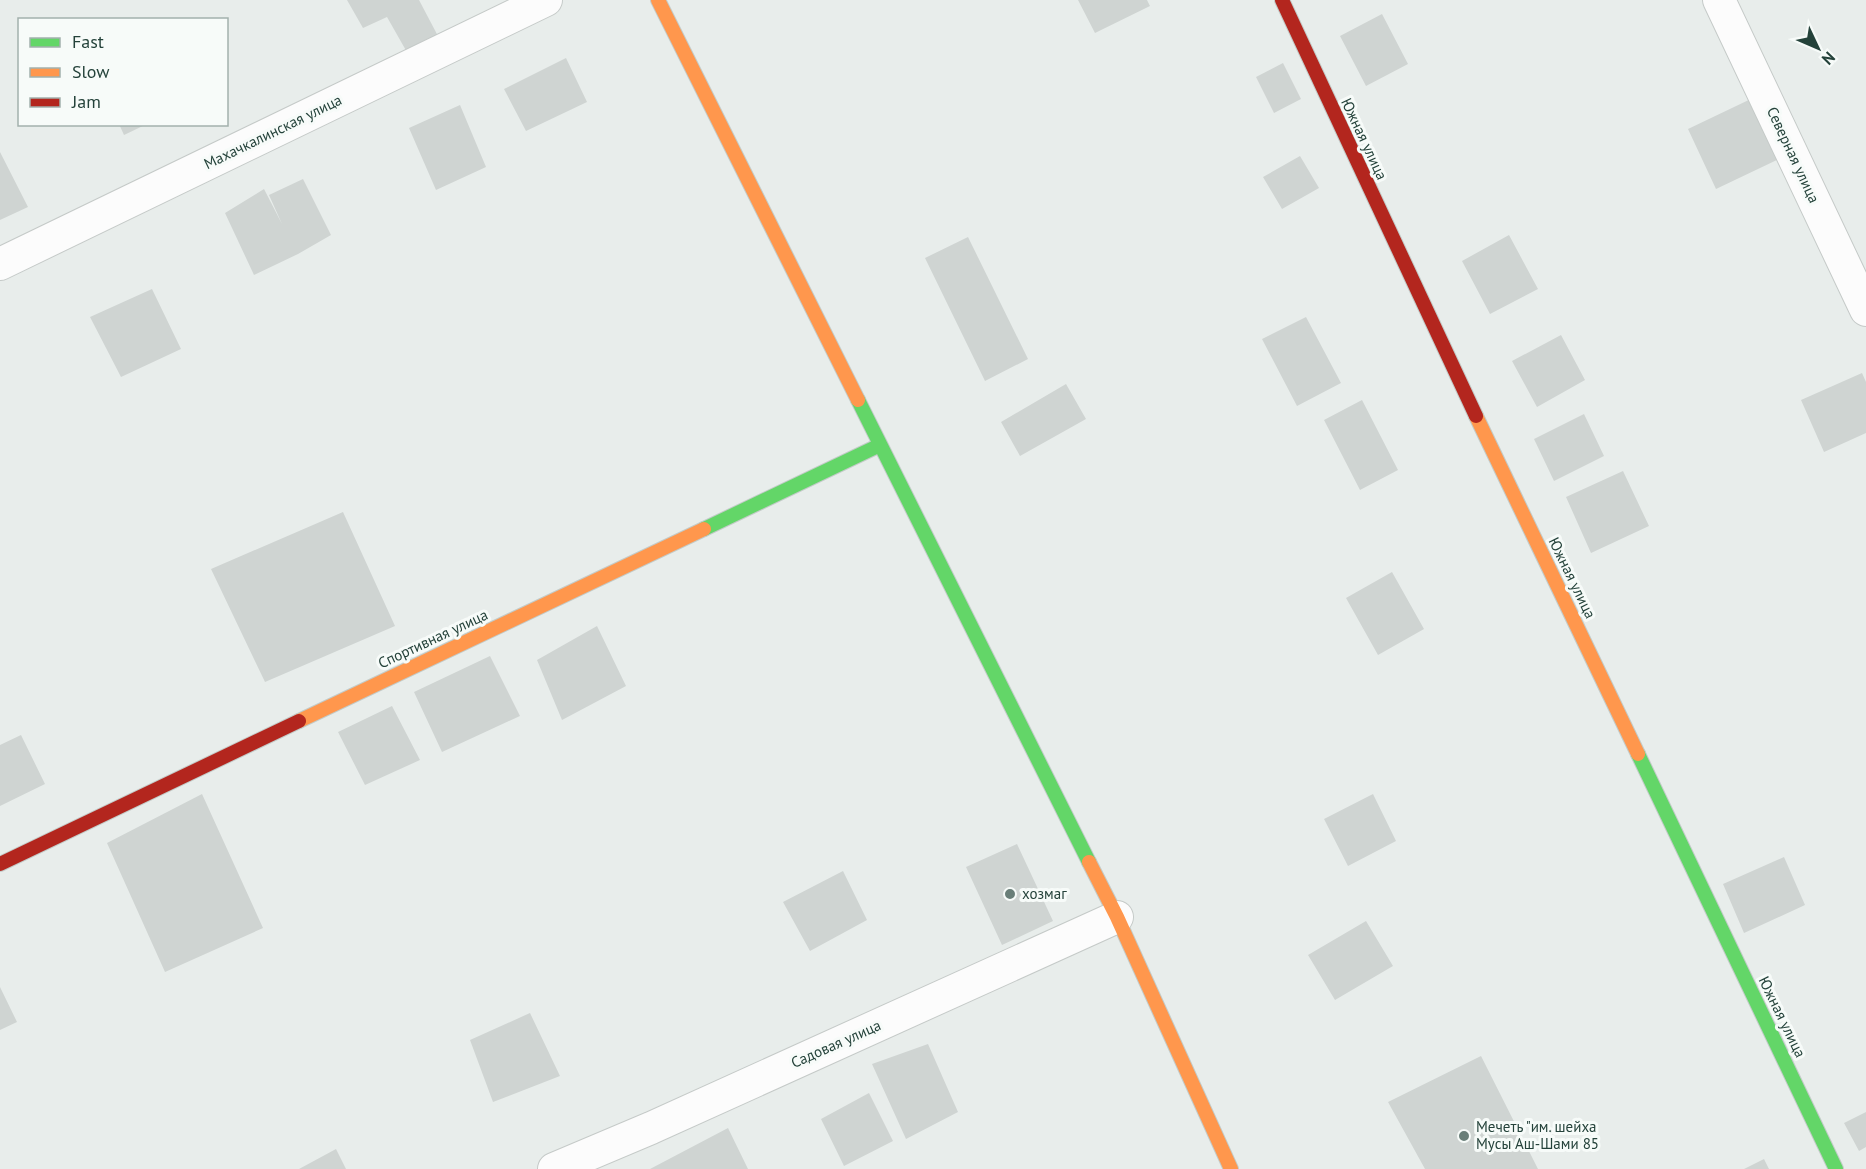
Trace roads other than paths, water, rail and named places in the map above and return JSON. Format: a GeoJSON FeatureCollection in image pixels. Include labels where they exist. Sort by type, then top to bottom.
{"type":"FeatureCollection","features":[{"type":"Feature","properties":{"kind":"street","name":"Махачкалинская улица"},"geometry":{"type":"LineString","coordinates":[[0,264],[509,8],[546,0]]}},
{"type":"Feature","properties":{"kind":"street"},"geometry":{"type":"LineString","coordinates":[[658,0],[1117,917],[1232,1169]]}},
{"type":"Feature","properties":{"kind":"street","name":"Южная улица"},"geometry":{"type":"LineString","coordinates":[[1282,0],[1420,298],[1836,1169]]}},
{"type":"Feature","properties":{"kind":"street","name":"Северная улица"},"geometry":{"type":"LineString","coordinates":[[1719,0],[1866,310]]}},
{"type":"Feature","properties":{"kind":"street","name":"Спортивная улица"},"geometry":{"type":"LineString","coordinates":[[0,864],[880,445]]}},
{"type":"Feature","properties":{"kind":"street","name":"Садовая улица"},"geometry":{"type":"LineString","coordinates":[[554,1169],[662,1123],[1117,917]]}},
{"type":"Feature","properties":{"kind":"place","name":"хозмаг"},"geometry":{"type":"Point","coordinates":[1010,894]}},
{"type":"Feature","properties":{"kind":"place","name":"Мечеть \"им. шейха Мусы Аш-Шами 85"},"geometry":{"type":"Point","coordinates":[1464,1136]}}]}
